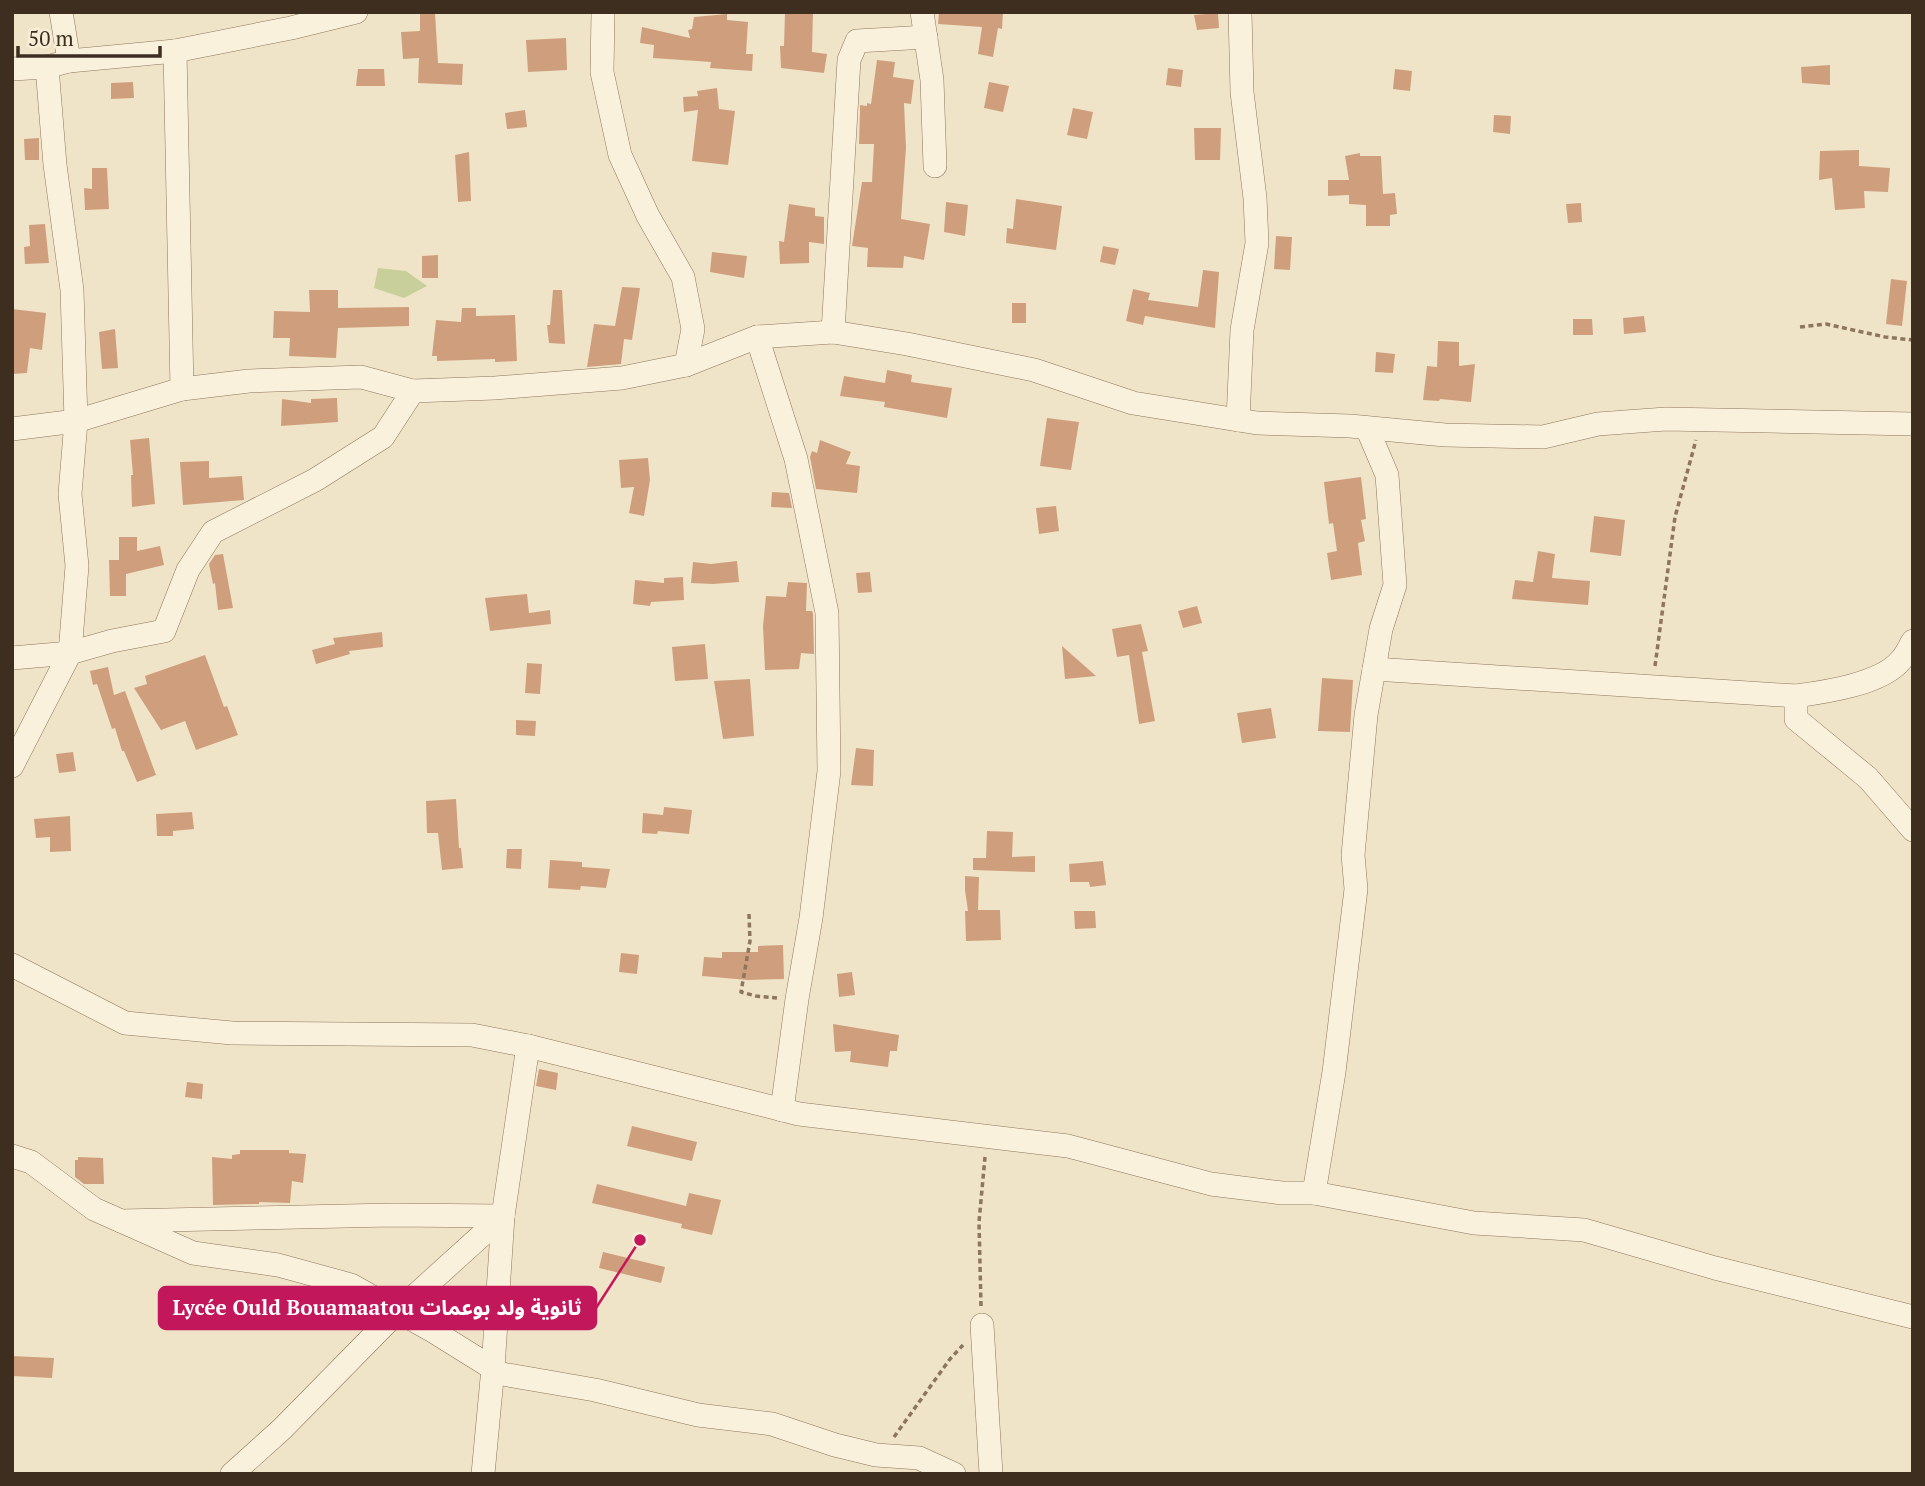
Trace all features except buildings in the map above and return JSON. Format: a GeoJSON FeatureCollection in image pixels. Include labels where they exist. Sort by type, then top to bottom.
{"type":"FeatureCollection","features":[{"type":"Feature","properties":{"kind":"street"},"geometry":{"type":"LineString","coordinates":[[12,766],[70,653],[77,566],[70,494],[76,421],[72,290],[55,165],[61,12]]}},
{"type":"Feature","properties":{"kind":"street"},"geometry":{"type":"LineString","coordinates":[[12,69],[175,51],[289,20],[356,12]]}},
{"type":"Feature","properties":{"kind":"street"},"geometry":{"type":"LineString","coordinates":[[603,12],[602,72],[620,155],[648,216],[683,277],[693,329],[686,365]]}},
{"type":"Feature","properties":{"kind":"street"},"geometry":{"type":"LineString","coordinates":[[922,12],[932,80],[935,166]]}},
{"type":"Feature","properties":{"kind":"street"},"geometry":{"type":"LineString","coordinates":[[1238,420],[1242,330],[1257,243],[1255,198],[1242,92],[1240,12]]}},
{"type":"Feature","properties":{"kind":"street"},"geometry":{"type":"LineString","coordinates":[[833,332],[849,60],[857,41],[926,37]]}},
{"type":"Feature","properties":{"kind":"street"},"geometry":{"type":"LineString","coordinates":[[175,51],[182,389]]}},
{"type":"Feature","properties":{"kind":"street"},"geometry":{"type":"LineString","coordinates":[[12,429],[76,421],[182,389],[249,381],[361,377],[413,391],[622,378],[686,365],[757,337],[833,332],[1034,370],[1133,403],[1258,424],[1367,428],[1445,435],[1543,437],[1598,424],[1666,419],[1702,422],[1913,424]]}},
{"type":"Feature","properties":{"kind":"street"},"geometry":{"type":"LineString","coordinates":[[757,337],[796,459],[827,613],[829,771],[811,918],[782,1110]]}},
{"type":"Feature","properties":{"kind":"street"},"geometry":{"type":"LineString","coordinates":[[12,658],[70,653],[112,641],[164,631],[188,570],[213,532],[315,480],[383,437],[413,391]]}},
{"type":"Feature","properties":{"kind":"street"},"geometry":{"type":"LineString","coordinates":[[1314,1193],[1334,1072],[1356,889],[1353,855],[1366,715],[1381,629],[1395,585],[1387,475],[1367,428]]}},
{"type":"Feature","properties":{"kind":"street"},"geometry":{"type":"LineString","coordinates":[[1374,669],[1796,696],[1843,689],[1877,676],[1899,663],[1913,641]]}},
{"type":"Feature","properties":{"kind":"street"},"geometry":{"type":"LineString","coordinates":[[1796,696],[1796,719],[1868,778],[1913,830]]}},
{"type":"Feature","properties":{"kind":"street"},"geometry":{"type":"LineString","coordinates":[[12,965],[125,1023],[232,1033],[472,1035],[528,1046],[799,1114],[1068,1146],[1211,1184],[1282,1193],[1314,1193],[1474,1223],[1584,1230],[1716,1268],[1913,1317]]}},
{"type":"Feature","properties":{"kind":"street"},"geometry":{"type":"LineString","coordinates":[[483,1474],[503,1216],[528,1046]]}},
{"type":"Feature","properties":{"kind":"street"},"geometry":{"type":"LineString","coordinates":[[12,1156],[31,1162],[94,1209],[193,1253],[278,1265],[351,1285],[502,1374],[595,1390],[698,1415],[772,1424],[835,1445],[876,1455],[919,1458],[954,1474]]}},
{"type":"Feature","properties":{"kind":"street"},"geometry":{"type":"LineString","coordinates":[[121,1221],[392,1215],[503,1216]]}},
{"type":"Feature","properties":{"kind":"street"},"geometry":{"type":"LineString","coordinates":[[232,1474],[282,1429],[398,1311],[503,1216]]}},
{"type":"Feature","properties":{"kind":"street"},"geometry":{"type":"LineString","coordinates":[[982,1325],[991,1474]]}},
{"type":"Feature","properties":{"kind":"path"},"geometry":{"type":"LineString","coordinates":[[1800,327],[1826,324],[1885,337],[1913,340]]}},
{"type":"Feature","properties":{"kind":"path"},"geometry":{"type":"LineString","coordinates":[[1652,686],[1665,607],[1675,517],[1702,422]]}},
{"type":"Feature","properties":{"kind":"path"},"geometry":{"type":"LineString","coordinates":[[750,914],[750,941],[741,992],[756,996],[797,999]]}},
{"type":"Feature","properties":{"kind":"path"},"geometry":{"type":"LineString","coordinates":[[876,1455],[891,1441],[950,1359],[982,1325],[979,1222],[987,1137]]}},
{"type":"Feature","properties":{"kind":"green space"},"geometry":{"type":"Polygon","coordinates":[[[378,268],[406,271],[427,286],[404,298],[374,288],[378,268]]]}},
{"type":"Feature","properties":{"kind":"place","name":"Lycée Ould Bouamaatou ثانوية ولد بوعمات"},"geometry":{"type":"Point","coordinates":[640,1240]}}]}
